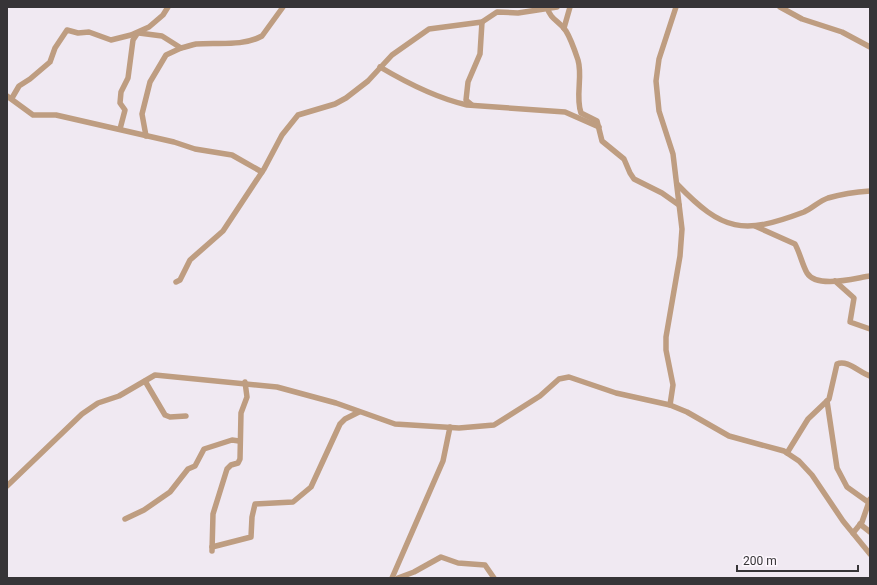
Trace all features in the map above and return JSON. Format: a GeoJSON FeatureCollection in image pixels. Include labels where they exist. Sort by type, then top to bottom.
{"type":"FeatureCollection","features":[{"type":"Feature","properties":{"kind":"street"},"geometry":{"type":"LineString","coordinates":[[168,7],[165,13],[156,21],[138,33],[111,40],[89,32],[78,33],[67,30],[55,48],[50,62],[19,86],[10,97],[34,115],[56,115],[174,142],[195,149],[232,155],[262,172]]}},
{"type":"Feature","properties":{"kind":"street"},"geometry":{"type":"LineString","coordinates":[[146,136],[142,114],[150,82],[166,55],[181,48],[196,44],[220,45],[258,38],[268,30],[283,7]]}},
{"type":"Feature","properties":{"kind":"street"},"geometry":{"type":"LineString","coordinates":[[521,13],[524,7]]}},
{"type":"Feature","properties":{"kind":"street"},"geometry":{"type":"LineString","coordinates":[[176,282],[180,280],[190,260],[223,231],[262,172],[282,135],[298,115],[338,103],[364,83],[397,50],[429,29],[482,22],[494,12],[521,13],[558,7]]}},
{"type":"Feature","properties":{"kind":"street"},"geometry":{"type":"LineString","coordinates":[[564,28],[570,7]]}},
{"type":"Feature","properties":{"kind":"street"},"geometry":{"type":"LineString","coordinates":[[670,405],[673,385],[666,350],[666,337],[680,256],[682,229],[673,151],[662,124],[656,90],[659,59],[676,7]]}},
{"type":"Feature","properties":{"kind":"street"},"geometry":{"type":"LineString","coordinates":[[780,7],[802,19],[842,32],[870,47]]}},
{"type":"Feature","properties":{"kind":"street"},"geometry":{"type":"LineString","coordinates":[[547,8],[550,17],[564,28],[574,49],[580,69],[580,110],[584,115],[597,121],[602,141],[624,159],[634,179],[662,192],[679,205]]}},
{"type":"Feature","properties":{"kind":"street"},"geometry":{"type":"LineString","coordinates":[[472,105],[466,100],[467,89],[480,54],[482,22]]}},
{"type":"Feature","properties":{"kind":"street"},"geometry":{"type":"LineString","coordinates":[[138,33],[159,35],[181,48]]}},
{"type":"Feature","properties":{"kind":"street"},"geometry":{"type":"LineString","coordinates":[[120,129],[124,110],[120,103],[121,92],[128,78],[133,40],[138,33]]}},
{"type":"Feature","properties":{"kind":"street"},"geometry":{"type":"LineString","coordinates":[[380,67],[401,80],[442,99],[472,105],[565,112],[599,126]]}},
{"type":"Feature","properties":{"kind":"street"},"geometry":{"type":"LineString","coordinates":[[677,184],[699,205],[719,220],[733,225],[755,226],[802,212],[828,198],[870,191]]}},
{"type":"Feature","properties":{"kind":"street"},"geometry":{"type":"LineString","coordinates":[[755,226],[795,244],[800,258],[811,277],[822,281],[835,281],[870,276]]}},
{"type":"Feature","properties":{"kind":"street"},"geometry":{"type":"LineString","coordinates":[[835,281],[854,298],[850,322],[870,329]]}},
{"type":"Feature","properties":{"kind":"street"},"geometry":{"type":"LineString","coordinates":[[788,453],[808,419],[827,401],[831,394],[834,369],[838,363],[847,364],[869,374]]}},
{"type":"Feature","properties":{"kind":"street"},"geometry":{"type":"LineString","coordinates":[[7,486],[82,414],[98,403],[119,396],[155,375],[161,374],[194,380],[245,382],[297,392],[395,424],[418,427],[471,428],[494,425],[540,396],[556,382],[565,377],[573,378],[616,393],[670,405],[694,416],[729,436],[774,447],[788,453],[812,475],[853,533],[870,554]]}},
{"type":"Feature","properties":{"kind":"street"},"geometry":{"type":"LineString","coordinates":[[145,381],[165,416],[186,416]]}},
{"type":"Feature","properties":{"kind":"street"},"geometry":{"type":"LineString","coordinates":[[245,382],[247,400],[241,413],[239,440],[240,459],[238,463],[231,465],[227,469],[211,518],[212,549],[251,538],[253,509],[255,504],[292,502],[311,487],[340,424],[359,412]]}},
{"type":"Feature","properties":{"kind":"street"},"geometry":{"type":"LineString","coordinates":[[827,401],[837,468],[847,487],[869,500],[860,524],[853,533]]}},
{"type":"Feature","properties":{"kind":"street"},"geometry":{"type":"LineString","coordinates":[[392,578],[443,462],[450,427]]}},
{"type":"Feature","properties":{"kind":"street"},"geometry":{"type":"LineString","coordinates":[[125,519],[144,510],[170,492],[188,469],[195,466],[204,449],[232,440],[239,440]]}},
{"type":"Feature","properties":{"kind":"street"},"geometry":{"type":"LineString","coordinates":[[860,524],[870,532]]}},
{"type":"Feature","properties":{"kind":"street"},"geometry":{"type":"LineString","coordinates":[[398,578],[414,572],[441,557],[458,563],[485,566],[494,578]]}}]}
